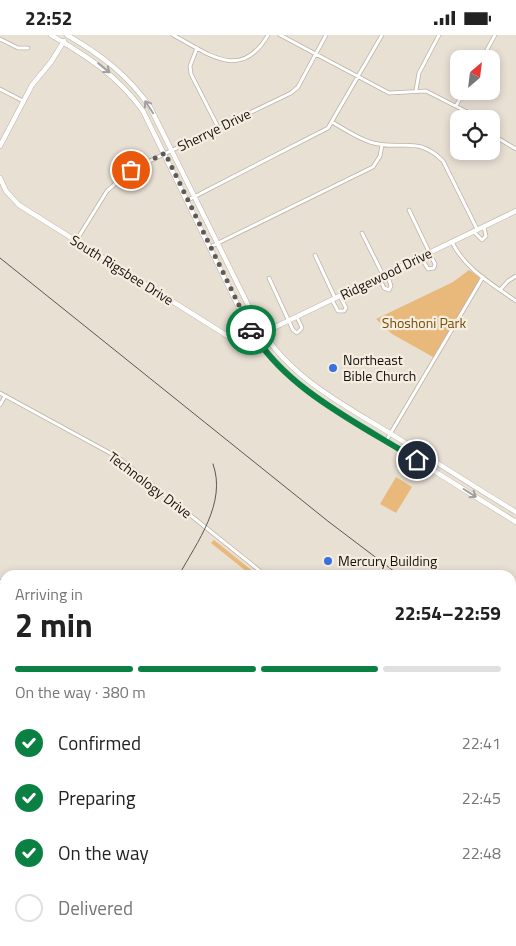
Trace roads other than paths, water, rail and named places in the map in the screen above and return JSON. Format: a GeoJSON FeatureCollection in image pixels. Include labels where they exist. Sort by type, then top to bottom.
{"type":"FeatureCollection","features":[{"type":"Feature","properties":{"kind":"main road"},"geometry":{"type":"LineString","coordinates":[[51,35],[98,64],[124,87],[146,117],[256,337],[285,373],[338,411],[516,522]]}},
{"type":"Feature","properties":{"kind":"main road"},"geometry":{"type":"LineString","coordinates":[[0,142],[34,80],[52,62],[67,35],[104,58],[129,81],[150,107],[262,333],[290,367],[343,403],[516,512]]}},
{"type":"Feature","properties":{"kind":"main road","name":"South Rigsbee Drive"},"geometry":{"type":"LineString","coordinates":[[0,178],[6,191],[19,205],[234,340],[245,343],[256,337]]}},
{"type":"Feature","properties":{"kind":"main road","name":"Ridgewood Drive"},"geometry":{"type":"LineString","coordinates":[[256,337],[516,211]]}},
{"type":"Feature","properties":{"kind":"main road"},"geometry":{"type":"LineString","coordinates":[[285,373],[290,367]]}},
{"type":"Feature","properties":{"kind":"main road"},"geometry":{"type":"LineString","coordinates":[[338,411],[343,403]]}},
{"type":"Feature","properties":{"kind":"main road"},"geometry":{"type":"LineString","coordinates":[[451,481],[456,474]]}},
{"type":"Feature","properties":{"kind":"main road"},"geometry":{"type":"LineString","coordinates":[[506,515],[510,509]]}},
{"type":"Feature","properties":{"kind":"street"},"geometry":{"type":"LineString","coordinates":[[173,35],[226,61],[243,61],[255,54],[268,35]]}},
{"type":"Feature","properties":{"kind":"street"},"geometry":{"type":"LineString","coordinates":[[280,35],[389,93],[416,90],[434,94],[465,110]]}},
{"type":"Feature","properties":{"kind":"street","name":"Sherrye Drive"},"geometry":{"type":"LineString","coordinates":[[76,241],[113,185],[131,170],[290,93],[298,87],[326,35]]}},
{"type":"Feature","properties":{"kind":"street"},"geometry":{"type":"LineString","coordinates":[[188,200],[328,129],[382,35]]}},
{"type":"Feature","properties":{"kind":"street"},"geometry":{"type":"LineString","coordinates":[[416,90],[418,73],[439,35]]}},
{"type":"Feature","properties":{"kind":"street"},"geometry":{"type":"LineString","coordinates":[[486,50],[494,35]]}},
{"type":"Feature","properties":{"kind":"street"},"geometry":{"type":"LineString","coordinates":[[0,39],[18,48],[28,48]]}},
{"type":"Feature","properties":{"kind":"street"},"geometry":{"type":"LineString","coordinates":[[197,48],[190,66],[191,74],[218,127]]}},
{"type":"Feature","properties":{"kind":"street"},"geometry":{"type":"LineString","coordinates":[[0,89],[23,101]]}},
{"type":"Feature","properties":{"kind":"street"},"geometry":{"type":"LineString","coordinates":[[456,105],[459,100]]}},
{"type":"Feature","properties":{"kind":"street"},"geometry":{"type":"LineString","coordinates":[[332,122],[360,138],[382,145],[417,144],[434,153],[443,161],[475,230],[482,240],[486,236],[484,226]]}},
{"type":"Feature","properties":{"kind":"street"},"geometry":{"type":"LineString","coordinates":[[500,139],[516,149]]}},
{"type":"Feature","properties":{"kind":"street"},"geometry":{"type":"LineString","coordinates":[[210,247],[373,167],[382,145]]}},
{"type":"Feature","properties":{"kind":"street"},"geometry":{"type":"LineString","coordinates":[[409,210],[435,264],[433,269],[428,269],[421,257]]}},
{"type":"Feature","properties":{"kind":"street"},"geometry":{"type":"LineString","coordinates":[[362,233],[383,275]]}},
{"type":"Feature","properties":{"kind":"street"},"geometry":{"type":"LineString","coordinates":[[452,242],[463,260],[516,301]]}},
{"type":"Feature","properties":{"kind":"street"},"geometry":{"type":"LineString","coordinates":[[316,255],[336,298]]}},
{"type":"Feature","properties":{"kind":"street"},"geometry":{"type":"LineString","coordinates":[[500,290],[508,281],[516,276]]}},
{"type":"Feature","properties":{"kind":"street"},"geometry":{"type":"LineString","coordinates":[[386,441],[483,277]]}},
{"type":"Feature","properties":{"kind":"street"},"geometry":{"type":"LineString","coordinates":[[269,278],[294,332],[299,332],[302,328],[297,317]]}},
{"type":"Feature","properties":{"kind":"street","name":"Technology Drive"},"geometry":{"type":"LineString","coordinates":[[0,393],[119,458],[259,570]]}},
{"type":"Feature","properties":{"kind":"street"},"geometry":{"type":"LineString","coordinates":[[0,405],[5,396]]}},
{"type":"Feature","properties":{"kind":"railway"},"geometry":{"type":"LineString","coordinates":[[0,258],[329,522],[392,570]]}},
{"type":"Feature","properties":{"kind":"railway"},"geometry":{"type":"LineString","coordinates":[[182,570],[201,536],[213,508],[216,493],[213,464]]}},
{"type":"Feature","properties":{"kind":"place","name":"Northeast Bible Church"},"geometry":{"type":"Point","coordinates":[333,368]}},
{"type":"Feature","properties":{"kind":"place","name":"Mercury Building"},"geometry":{"type":"Point","coordinates":[328,561]}},
{"type":"Feature","properties":{"kind":"park label","name":"Shoshoni Park"},"geometry":{"type":"Point","coordinates":[424,323]}}]}
